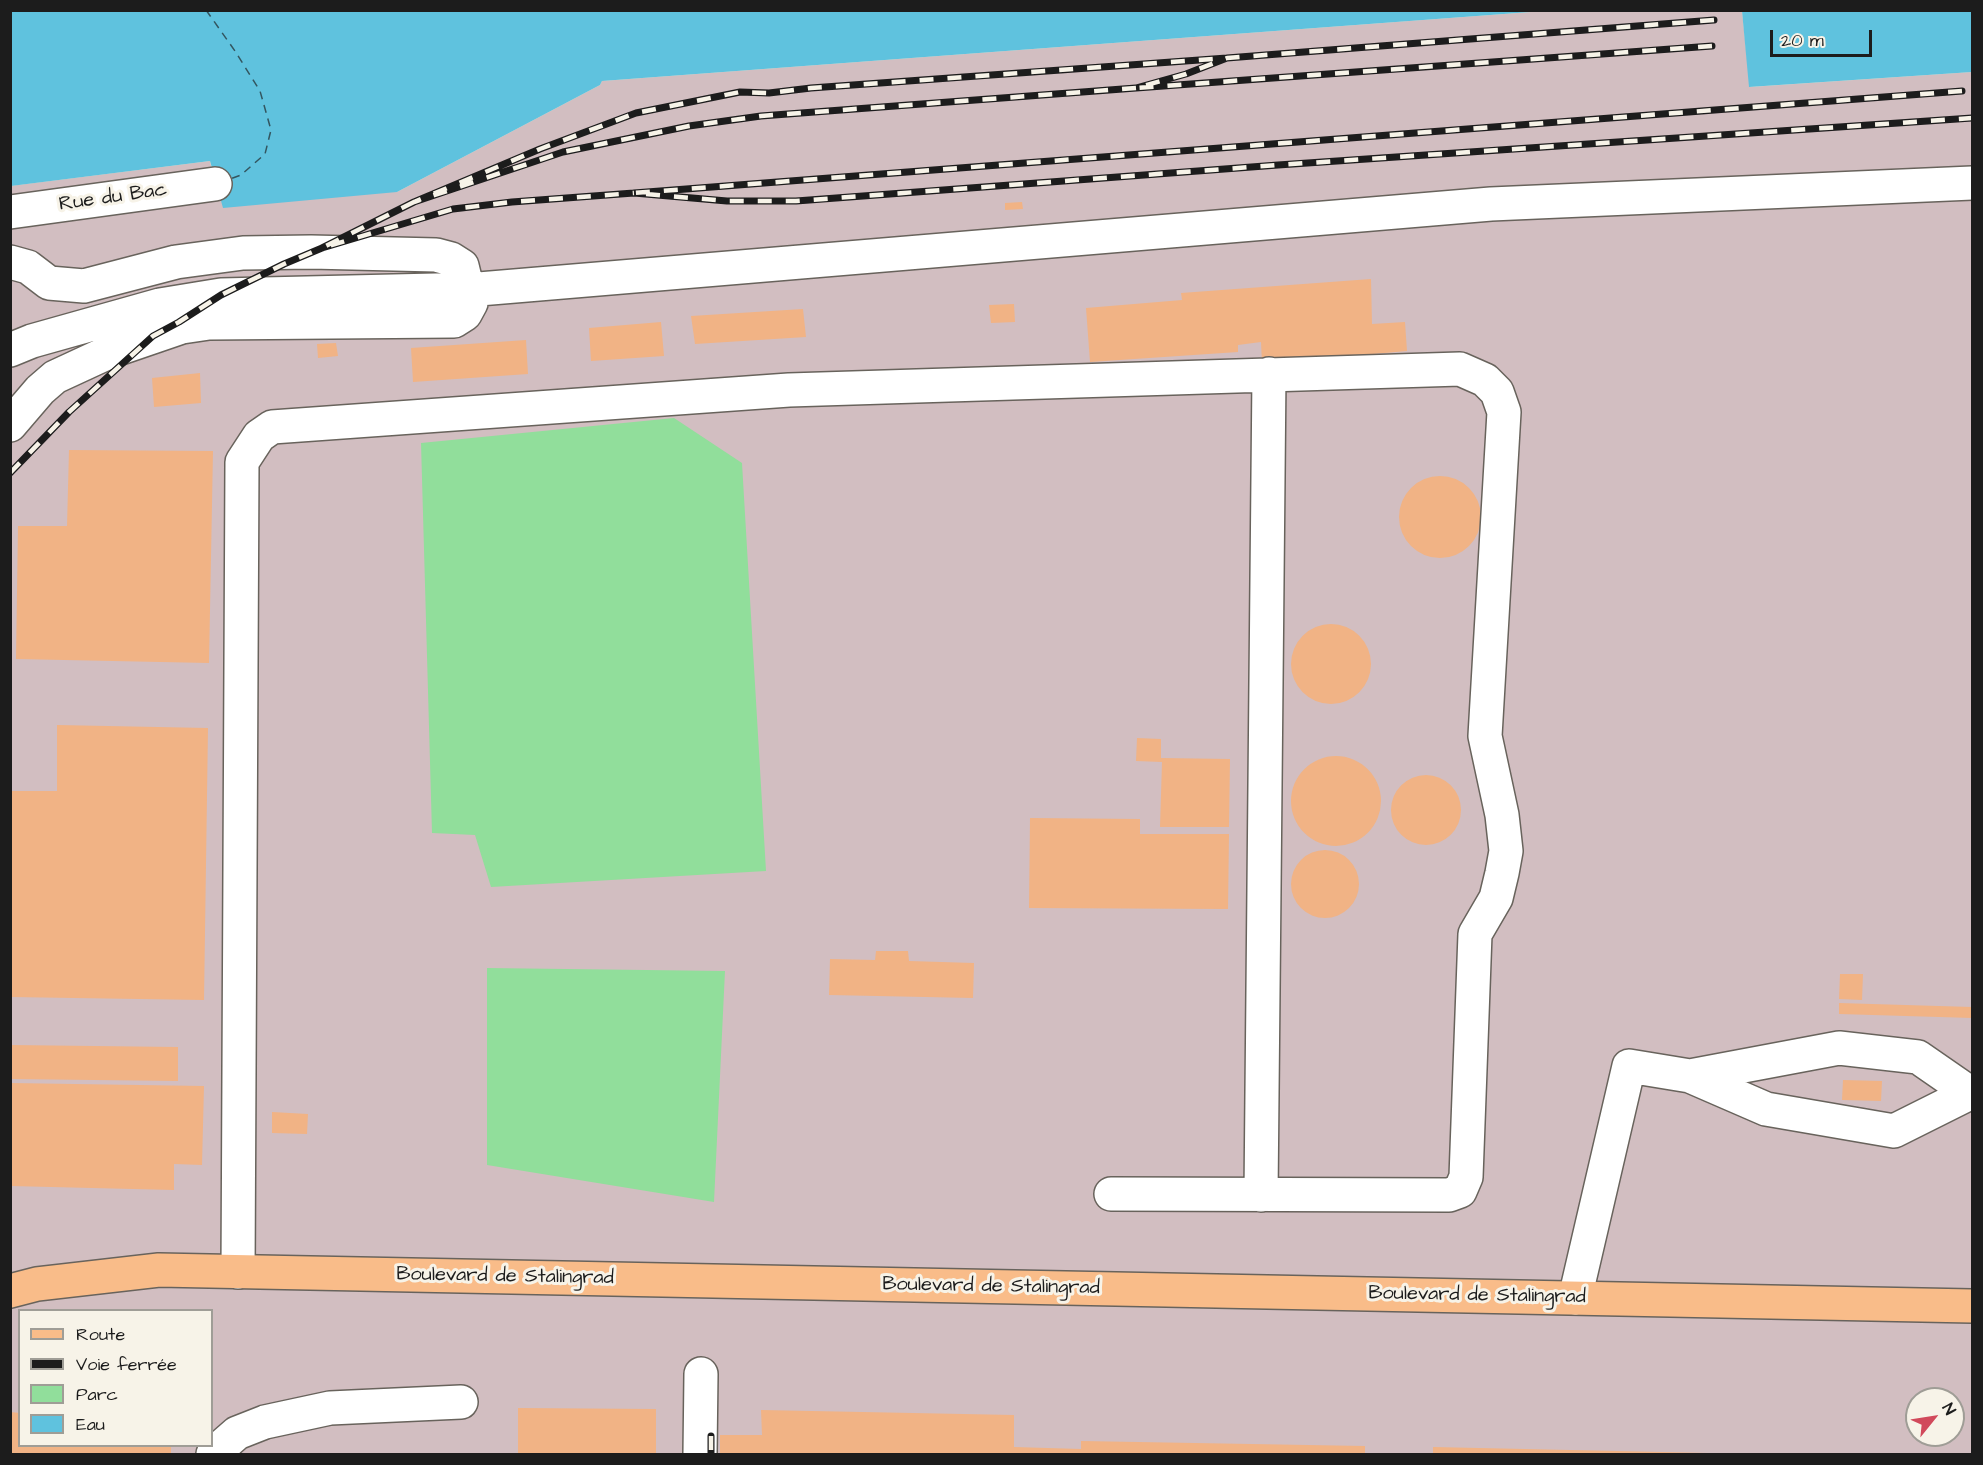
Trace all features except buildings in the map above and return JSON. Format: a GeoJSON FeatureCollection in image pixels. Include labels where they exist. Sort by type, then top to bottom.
{"type":"FeatureCollection","features":[{"type":"Feature","properties":{"kind":"main road","name":"Boulevard de Stalingrad"},"geometry":{"type":"LineString","coordinates":[[10,1291],[37,1284],[159,1270],[1972,1306]]}},
{"type":"Feature","properties":{"kind":"street"},"geometry":{"type":"LineString","coordinates":[[10,350],[32,341],[160,305],[221,295],[480,289],[1491,204],[1972,183]]}},
{"type":"Feature","properties":{"kind":"street","name":"Rue du Bac"},"geometry":{"type":"LineString","coordinates":[[10,212],[215,184]]}},
{"type":"Feature","properties":{"kind":"street"},"geometry":{"type":"LineString","coordinates":[[10,262],[28,267],[49,283],[84,286],[176,262],[243,253],[415,253],[451,259],[462,266],[471,303],[465,314],[454,321],[208,323],[182,327],[108,352],[55,377],[40,390],[10,426]]}},
{"type":"Feature","properties":{"kind":"street"},"geometry":{"type":"LineString","coordinates":[[238,1272],[242,462],[259,436],[272,428],[789,390],[1460,369],[1485,380],[1497,392],[1504,412],[1485,736],[1502,815],[1506,851],[1496,898],[1475,934],[1466,1177],[1460,1191],[1449,1196],[1111,1194]]}},
{"type":"Feature","properties":{"kind":"street"},"geometry":{"type":"LineString","coordinates":[[1261,1194],[1269,375]]}},
{"type":"Feature","properties":{"kind":"street"},"geometry":{"type":"LineString","coordinates":[[1575,1298],[1629,1066],[1690,1076],[1766,1109],[1894,1131],[1970,1093],[1918,1057],[1839,1048],[1690,1076]]}},
{"type":"Feature","properties":{"kind":"street"},"geometry":{"type":"LineString","coordinates":[[700,1455],[701,1374]]}},
{"type":"Feature","properties":{"kind":"street"},"geometry":{"type":"LineString","coordinates":[[213,1455],[237,1433],[265,1422],[330,1408],[460,1402]]}},
{"type":"Feature","properties":{"kind":"shaded area"},"geometry":{"type":"Polygon","coordinates":[[[1544,11],[1742,11],[1750,87],[1972,72],[1972,1454],[11,1454],[10,186],[210,161],[215,184],[397,192],[600,85],[602,81],[1544,11]]]}},
{"type":"Feature","properties":{"kind":"green space"},"geometry":{"type":"Polygon","coordinates":[[[674,418],[742,463],[766,871],[491,887],[475,835],[432,833],[421,443],[674,418]]]}},
{"type":"Feature","properties":{"kind":"green space"},"geometry":{"type":"Polygon","coordinates":[[[487,968],[725,971],[714,1202],[487,1165],[487,968]]]}},
{"type":"Feature","properties":{"kind":"water"},"geometry":{"type":"Polygon","coordinates":[[[10,11],[1544,11],[602,81],[600,85],[397,192],[223,208],[210,161],[11,186],[10,11]]]}},
{"type":"Feature","properties":{"kind":"water"},"geometry":{"type":"Polygon","coordinates":[[[1742,11],[1972,11],[1972,72],[1749,87],[1742,11]]]}},
{"type":"Feature","properties":{"kind":"ferry route"},"geometry":{"type":"LineString","coordinates":[[206,10],[260,91],[271,130],[265,154],[241,175],[230,179]]}},
{"type":"Feature","properties":{"kind":"railway"},"geometry":{"type":"LineString","coordinates":[[1712,46],[1136,88],[1186,74],[1227,58],[1714,20]]}},
{"type":"Feature","properties":{"kind":"railway"},"geometry":{"type":"LineString","coordinates":[[1136,88],[761,116],[689,126],[563,152],[414,202],[540,149],[636,113],[740,92],[769,93],[1227,58]]}},
{"type":"Feature","properties":{"kind":"railway"},"geometry":{"type":"LineString","coordinates":[[1962,91],[634,193],[727,201],[796,201],[1278,165],[1972,118]]}},
{"type":"Feature","properties":{"kind":"railway"},"geometry":{"type":"LineString","coordinates":[[414,202],[322,248],[453,209],[634,193]]}},
{"type":"Feature","properties":{"kind":"railway"},"geometry":{"type":"LineString","coordinates":[[10,473],[69,412],[153,336],[221,295],[322,248]]}},
{"type":"Feature","properties":{"kind":"railway"},"geometry":{"type":"LineString","coordinates":[[711,1436],[711,1454]]}}]}
